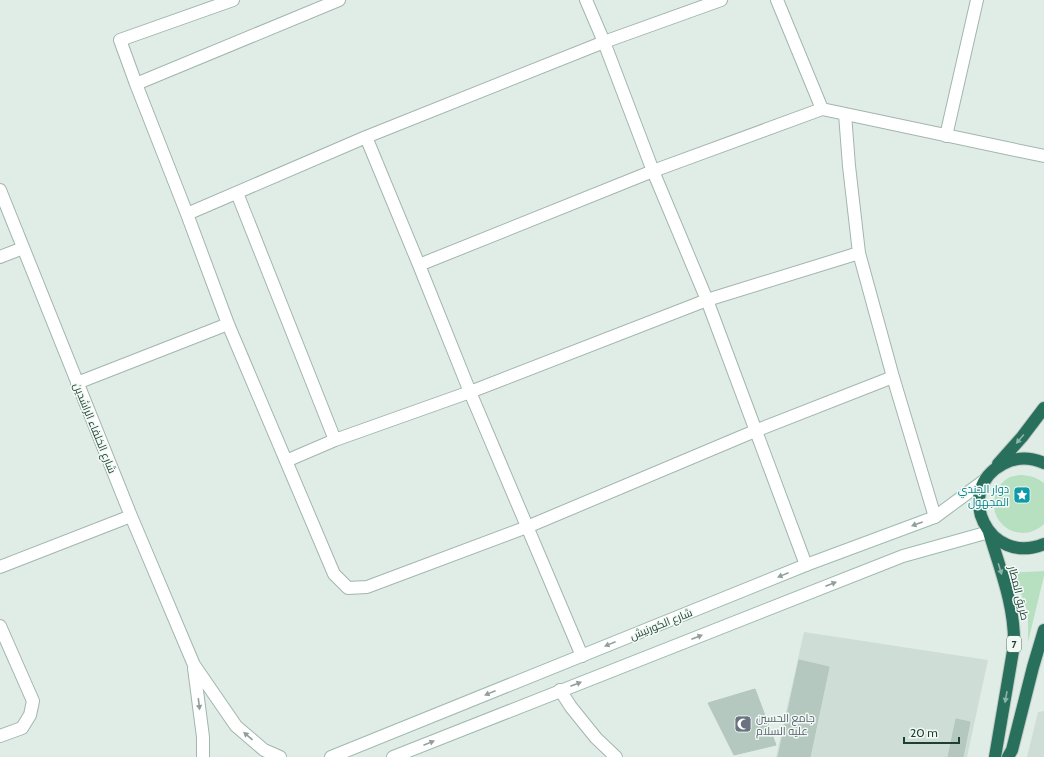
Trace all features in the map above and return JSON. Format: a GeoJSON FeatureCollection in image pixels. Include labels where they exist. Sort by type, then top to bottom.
{"type":"FeatureCollection","features":[{"type":"Feature","properties":{"kind":"highway"},"geometry":{"type":"LineString","coordinates":[[987,477],[1022,437],[1044,408]]}},
{"type":"Feature","properties":{"kind":"highway"},"geometry":{"type":"LineString","coordinates":[[987,477],[1000,465],[1012,460],[1026,458],[1044,463]]}},
{"type":"Feature","properties":{"kind":"highway","name":"طريق المطار"},"geometry":{"type":"LineString","coordinates":[[987,477],[980,493],[979,507],[982,520],[989,532],[1009,599],[1015,632],[995,757]]}},
{"type":"Feature","properties":{"kind":"highway"},"geometry":{"type":"LineString","coordinates":[[989,532],[1004,544],[1017,548],[1030,548],[1044,544]]}},
{"type":"Feature","properties":{"kind":"highway","name":"7"},"geometry":{"type":"LineString","coordinates":[[1008,757],[1012,750],[1044,630]]}},
{"type":"Feature","properties":{"kind":"street"},"geometry":{"type":"LineString","coordinates":[[232,0],[120,40],[228,324],[334,574],[348,588],[367,587],[527,526],[756,431],[893,378]]}},
{"type":"Feature","properties":{"kind":"street"},"geometry":{"type":"LineString","coordinates":[[136,84],[323,3],[339,0]]}},
{"type":"Feature","properties":{"kind":"street"},"geometry":{"type":"LineString","coordinates":[[586,0],[604,42],[653,171],[707,300],[806,565]]}},
{"type":"Feature","properties":{"kind":"street"},"geometry":{"type":"LineString","coordinates":[[187,214],[366,137],[604,42],[721,0]]}},
{"type":"Feature","properties":{"kind":"street"},"geometry":{"type":"LineString","coordinates":[[777,0],[822,109]]}},
{"type":"Feature","properties":{"kind":"street"},"geometry":{"type":"LineString","coordinates":[[946,136],[977,0]]}},
{"type":"Feature","properties":{"kind":"street"},"geometry":{"type":"LineString","coordinates":[[420,265],[653,171],[822,109],[1044,156]]}},
{"type":"Feature","properties":{"kind":"street"},"geometry":{"type":"LineString","coordinates":[[846,114],[849,166],[859,253],[893,378],[935,517]]}},
{"type":"Feature","properties":{"kind":"street"},"geometry":{"type":"LineString","coordinates":[[366,137],[420,265],[470,392],[582,656]]}},
{"type":"Feature","properties":{"kind":"street","name":"شارع الخلفاء الراشدين"},"geometry":{"type":"LineString","coordinates":[[0,190],[130,516],[194,665],[236,726],[264,754],[280,757]]}},
{"type":"Feature","properties":{"kind":"street"},"geometry":{"type":"LineString","coordinates":[[237,193],[335,440]]}},
{"type":"Feature","properties":{"kind":"street"},"geometry":{"type":"LineString","coordinates":[[0,257],[23,248]]}},
{"type":"Feature","properties":{"kind":"street"},"geometry":{"type":"LineString","coordinates":[[286,461],[335,440],[470,392],[707,300],[859,253]]}},
{"type":"Feature","properties":{"kind":"street"},"geometry":{"type":"LineString","coordinates":[[77,383],[228,324]]}},
{"type":"Feature","properties":{"kind":"street","name":"شارع الكورنيش"},"geometry":{"type":"LineString","coordinates":[[331,757],[806,565],[935,517],[987,477]]}},
{"type":"Feature","properties":{"kind":"street"},"geometry":{"type":"LineString","coordinates":[[0,567],[130,516]]}},
{"type":"Feature","properties":{"kind":"street"},"geometry":{"type":"LineString","coordinates":[[393,757],[903,556],[989,532]]}},
{"type":"Feature","properties":{"kind":"street"},"geometry":{"type":"LineString","coordinates":[[0,626],[33,701],[30,715],[22,728],[0,736]]}},
{"type":"Feature","properties":{"kind":"street","name":"شارع الخلفاء الراشدين"},"geometry":{"type":"LineString","coordinates":[[194,665],[204,757]]}},
{"type":"Feature","properties":{"kind":"street"},"geometry":{"type":"LineString","coordinates":[[560,690],[571,707],[596,738],[616,757]]}},
{"type":"Feature","properties":{"kind":"shaded area"},"geometry":{"type":"Polygon","coordinates":[[[804,632],[988,660],[967,757],[776,757],[804,632]]]}},
{"type":"Feature","properties":{"kind":"shaded area"},"geometry":{"type":"Polygon","coordinates":[[[1044,711],[1044,757],[1027,757],[1038,712],[1044,711]]]}},
{"type":"Feature","properties":{"kind":"green space"},"geometry":{"type":"Polygon","coordinates":[[[1026,475],[1038,479],[1044,483],[1044,524],[1035,530],[1025,533],[1016,532],[1007,528],[1000,522],[996,514],[994,504],[998,488],[1010,477],[1026,475]]]}},
{"type":"Feature","properties":{"kind":"green space"},"geometry":{"type":"Polygon","coordinates":[[[1044,571],[1028,642],[1028,614],[1014,572],[1044,571]]]}},
{"type":"Feature","properties":{"kind":"building"},"geometry":{"type":"Polygon","coordinates":[[[799,660],[829,667],[810,757],[778,757],[799,660]]]}},
{"type":"Feature","properties":{"kind":"building","name":"جامع الحسين عليه السلام"},"geometry":{"type":"Polygon","coordinates":[[[755,689],[776,745],[734,755],[708,703],[755,689]]]}},
{"type":"Feature","properties":{"kind":"building"},"geometry":{"type":"Polygon","coordinates":[[[956,719],[970,722],[963,757],[948,757],[956,719]]]}},
{"type":"Feature","properties":{"kind":"place","name":"دوار الجندي المجهول"},"geometry":{"type":"Point","coordinates":[1022,495]}},
{"type":"Feature","properties":{"kind":"place","name":"جامع الحسين عليه السلام"},"geometry":{"type":"Point","coordinates":[743,724]}}]}
